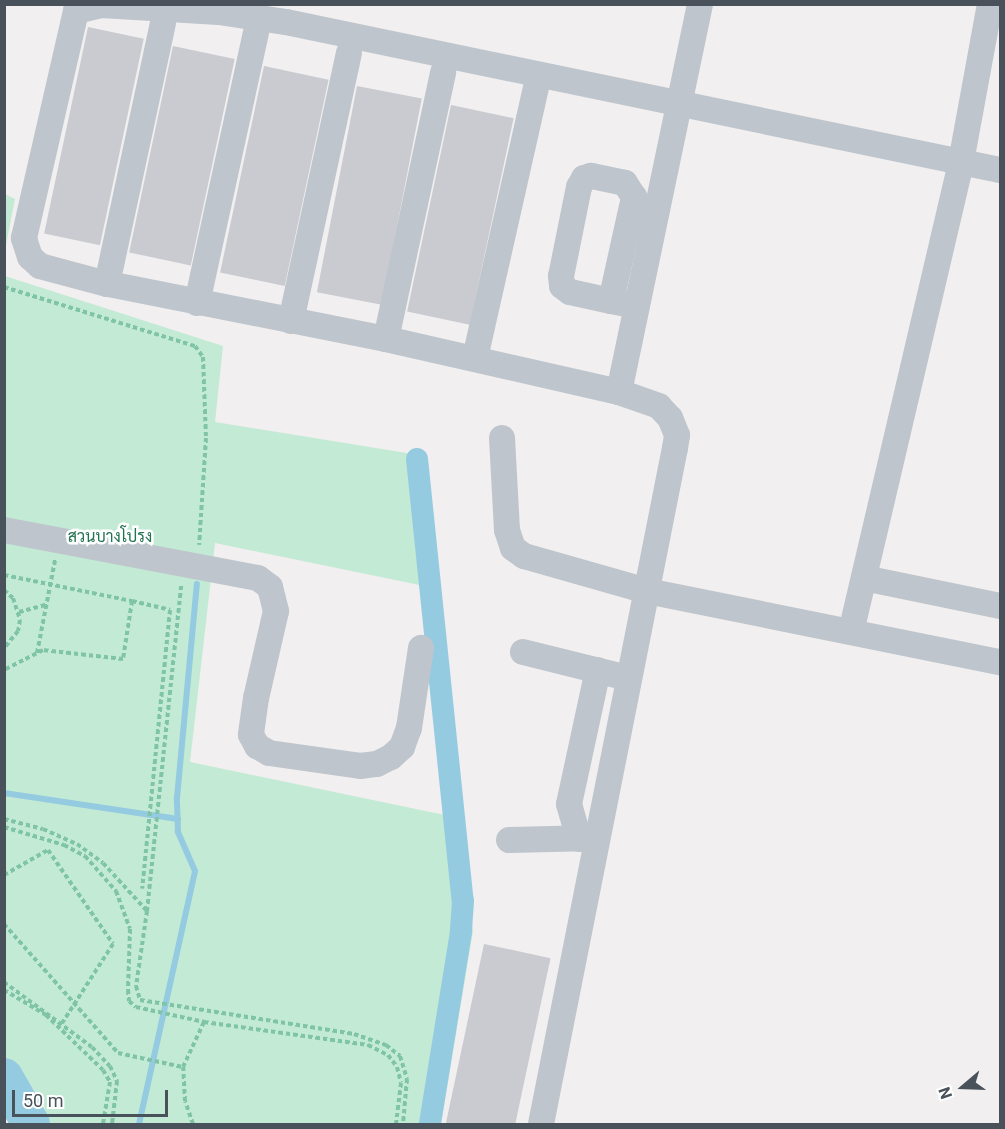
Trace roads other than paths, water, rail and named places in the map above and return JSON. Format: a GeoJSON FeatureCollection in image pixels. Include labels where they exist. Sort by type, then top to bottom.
{"type":"FeatureCollection","features":[{"type":"Feature","properties":{"kind":"street"},"geometry":{"type":"LineString","coordinates":[[619,392],[700,4]]}},
{"type":"Feature","properties":{"kind":"street"},"geometry":{"type":"LineString","coordinates":[[851,632],[961,162],[990,4]]}},
{"type":"Feature","properties":{"kind":"street"},"geometry":{"type":"LineString","coordinates":[[542,1125],[587,839],[630,678],[677,435],[670,418],[659,406],[619,392],[386,339],[107,284],[40,266],[30,257],[24,238],[71,18],[82,7],[219,12],[286,22],[507,70],[680,101],[1000,170]]}},
{"type":"Feature","properties":{"kind":"street"},"geometry":{"type":"LineString","coordinates":[[107,284],[163,24]]}},
{"type":"Feature","properties":{"kind":"street"},"geometry":{"type":"LineString","coordinates":[[197,303],[256,32]]}},
{"type":"Feature","properties":{"kind":"street"},"geometry":{"type":"LineString","coordinates":[[291,321],[349,53]]}},
{"type":"Feature","properties":{"kind":"street"},"geometry":{"type":"LineString","coordinates":[[386,339],[443,72]]}},
{"type":"Feature","properties":{"kind":"street"},"geometry":{"type":"LineString","coordinates":[[475,358],[537,88]]}},
{"type":"Feature","properties":{"kind":"street"},"geometry":{"type":"LineString","coordinates":[[611,300],[634,197],[625,183],[591,176],[584,178],[579,187],[561,276],[562,286],[570,292],[637,306]]}},
{"type":"Feature","properties":{"kind":"street"},"geometry":{"type":"LineString","coordinates":[[502,438],[507,530],[513,548],[524,556],[647,591],[1000,662]]}},
{"type":"Feature","properties":{"kind":"street"},"geometry":{"type":"LineString","coordinates":[[4,530],[258,578],[270,587],[275,599],[251,735],[257,746],[269,753],[360,766],[377,765],[391,757],[402,747],[409,728],[421,648]]}},
{"type":"Feature","properties":{"kind":"street"},"geometry":{"type":"LineString","coordinates":[[864,578],[1000,606]]}},
{"type":"Feature","properties":{"kind":"street"},"geometry":{"type":"LineString","coordinates":[[523,652],[630,678]]}},
{"type":"Feature","properties":{"kind":"street"},"geometry":{"type":"LineString","coordinates":[[587,839],[569,804],[598,670]]}},
{"type":"Feature","properties":{"kind":"street"},"geometry":{"type":"LineString","coordinates":[[509,840],[587,839]]}},
{"type":"Feature","properties":{"kind":"waterway"},"geometry":{"type":"LineString","coordinates":[[417,459],[463,901],[461,932],[430,1124]]}},
{"type":"Feature","properties":{"kind":"waterway"},"geometry":{"type":"LineString","coordinates":[[139,1124],[195,871],[178,832],[177,798],[197,584]]}},
{"type":"Feature","properties":{"kind":"waterway"},"geometry":{"type":"LineString","coordinates":[[4,793],[178,819]]}},
{"type":"Feature","properties":{"kind":"waterway"},"geometry":{"type":"LineString","coordinates":[[4,1077],[31,1124]]}},
{"type":"Feature","properties":{"kind":"park label","name":"สวนบางโปรง"},"geometry":{"type":"Point","coordinates":[110,537]}}]}
